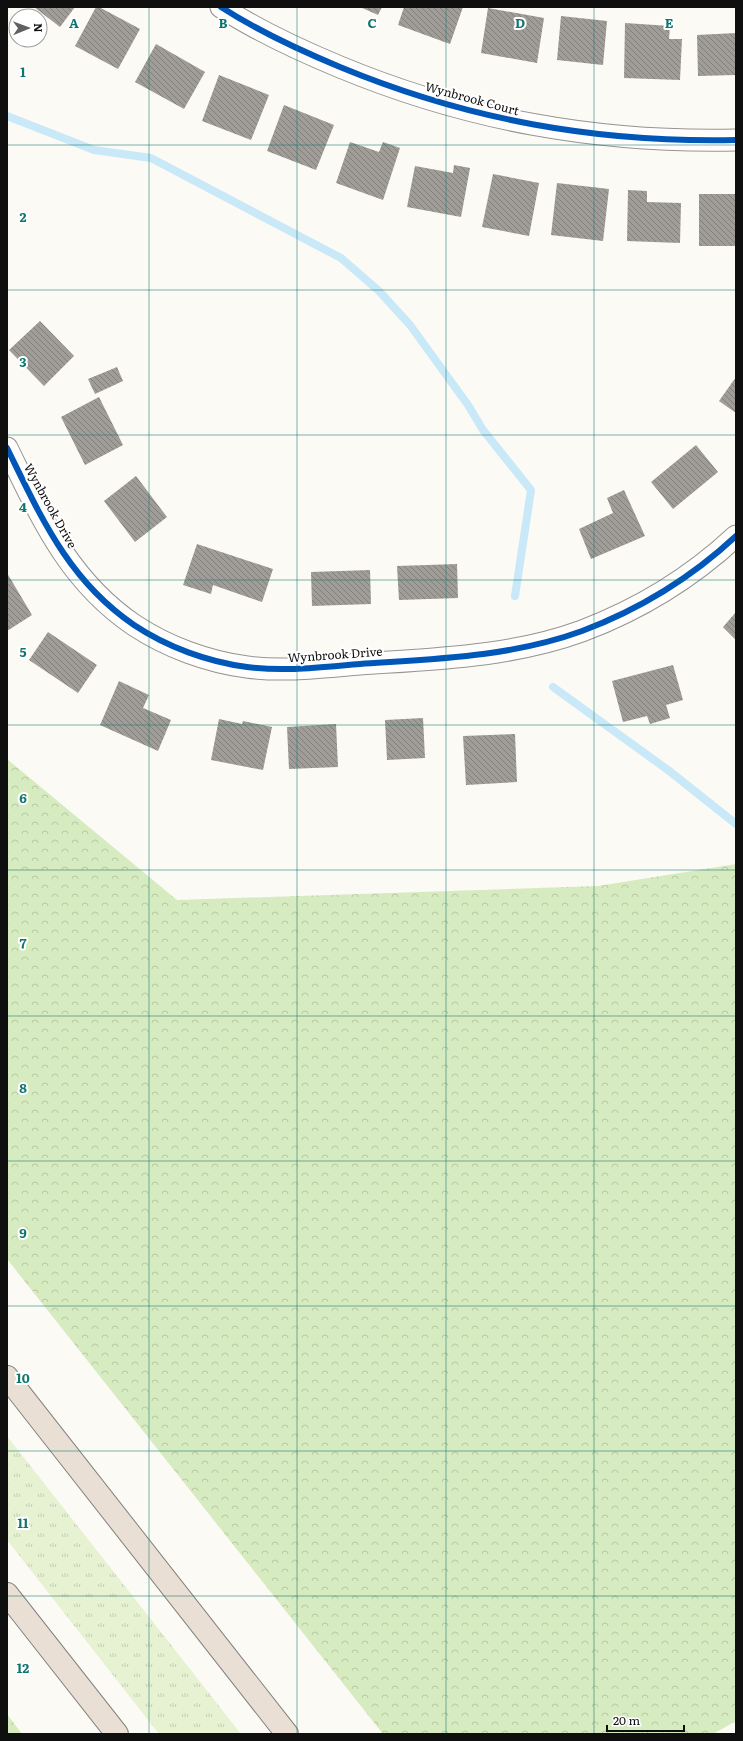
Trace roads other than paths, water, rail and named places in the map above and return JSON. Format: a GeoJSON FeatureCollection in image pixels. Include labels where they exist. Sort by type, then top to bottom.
{"type":"FeatureCollection","features":[{"type":"Feature","properties":{"kind":"highway"},"geometry":{"type":"LineString","coordinates":[[7,1377],[287,1734]]}},
{"type":"Feature","properties":{"kind":"highway"},"geometry":{"type":"LineString","coordinates":[[7,1594],[117,1734]]}},
{"type":"Feature","properties":{"kind":"street","name":"Wynbrook Court"},"geometry":{"type":"LineString","coordinates":[[221,7],[239,19],[307,53],[383,85],[462,110],[527,124],[608,136],[690,141],[736,140]]}},
{"type":"Feature","properties":{"kind":"street","name":"Wynbrook Drive"},"geometry":{"type":"LineString","coordinates":[[7,448],[45,525],[59,549],[100,598],[135,626],[172,646],[206,659],[247,667],[284,670],[473,656],[552,640],[582,631],[634,607],[678,582],[720,551],[736,536]]}},
{"type":"Feature","properties":{"kind":"waterway"},"geometry":{"type":"LineString","coordinates":[[7,116],[94,150],[151,158],[341,258],[379,291],[410,325],[468,405],[483,430],[531,490],[515,596]]}},
{"type":"Feature","properties":{"kind":"waterway"},"geometry":{"type":"LineString","coordinates":[[553,687],[668,770],[736,824]]}}]}
